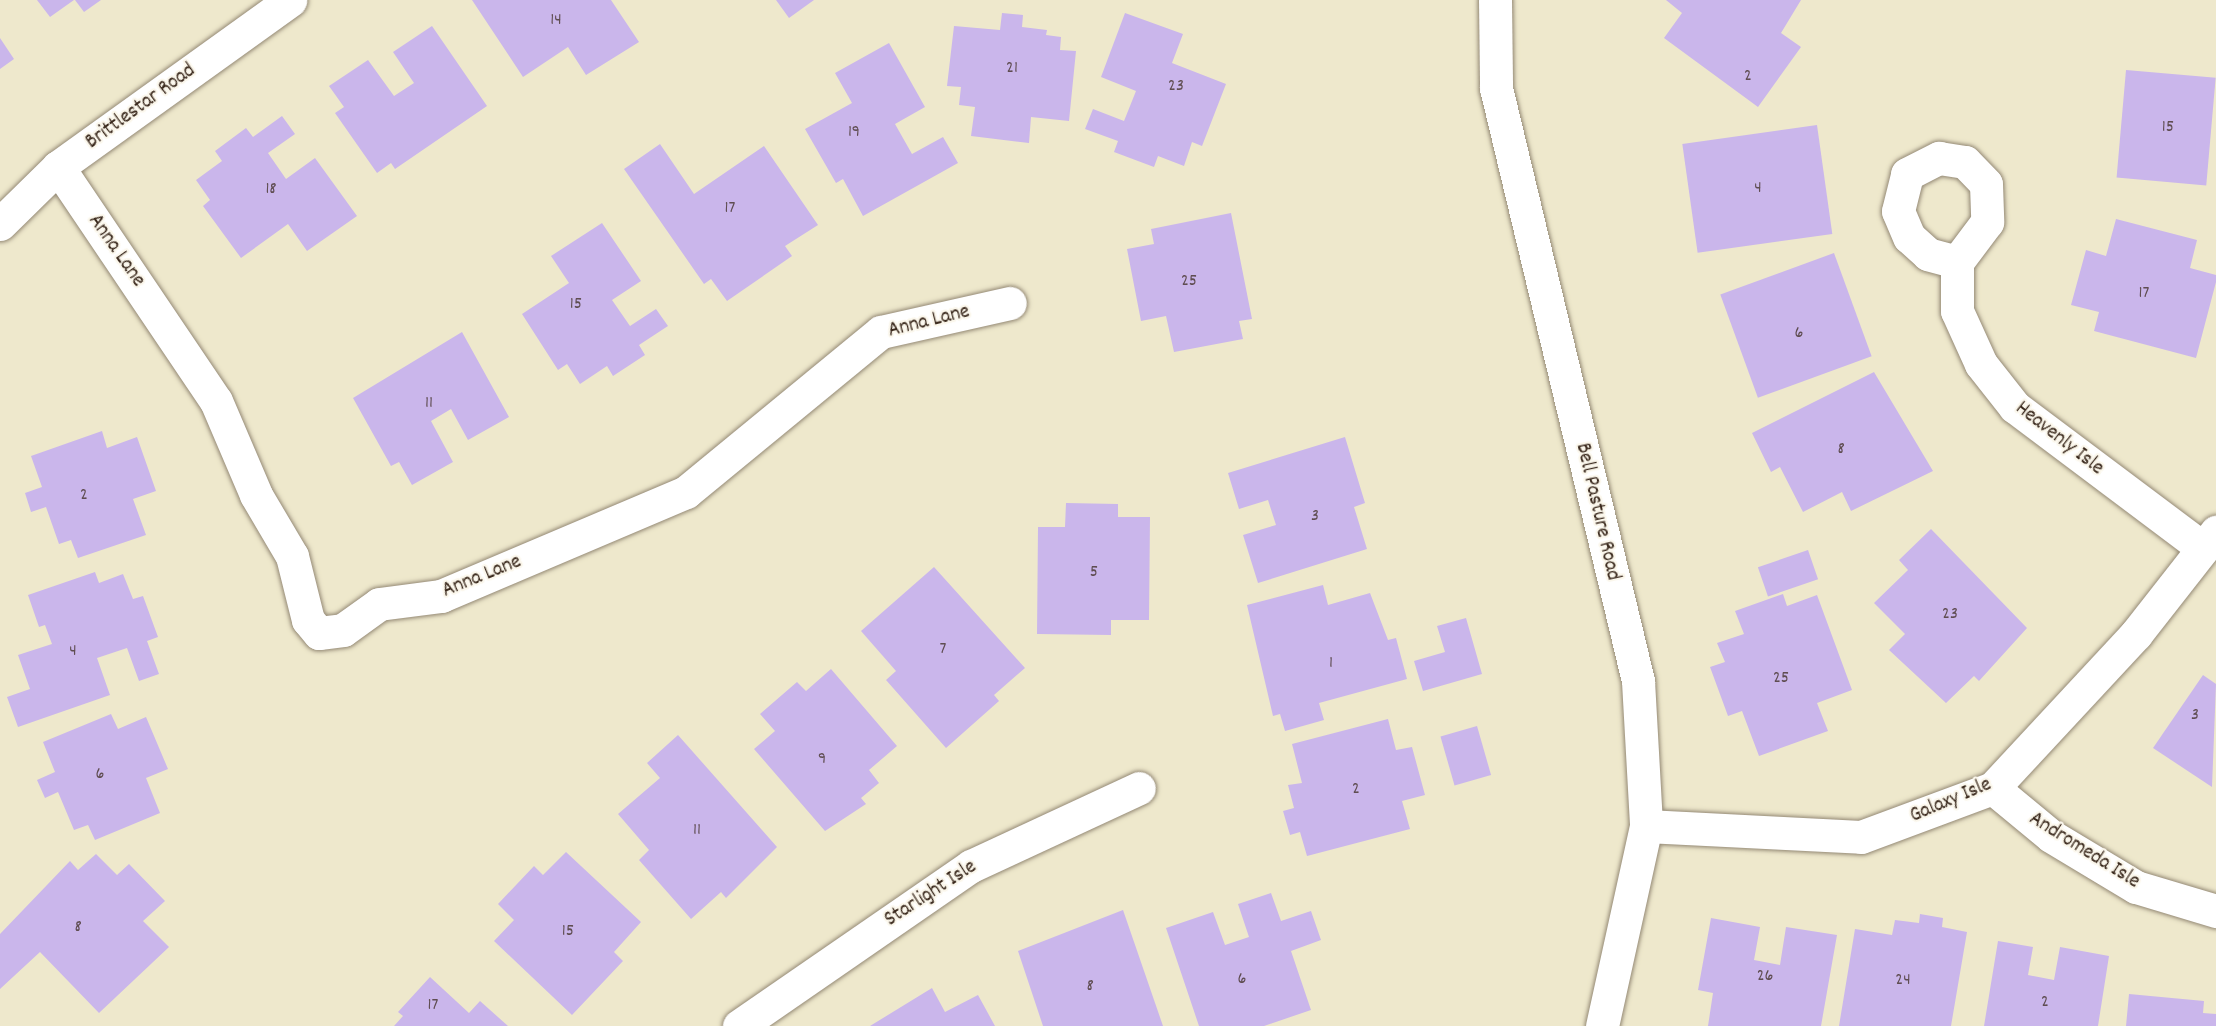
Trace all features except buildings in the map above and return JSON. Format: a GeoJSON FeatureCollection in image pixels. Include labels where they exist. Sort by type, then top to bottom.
{"type":"FeatureCollection","features":[{"type":"Feature","properties":{"kind":"street","name":"Brittlestar Road"},"geometry":{"type":"LineString","coordinates":[[0,224],[58,167],[291,0]]}},
{"type":"Feature","properties":{"kind":"street","name":"Bell Pasture Road"},"geometry":{"type":"LineString","coordinates":[[1495,0],[1496,88],[1638,681],[1646,826],[1602,1026]]}},
{"type":"Feature","properties":{"kind":"street","name":"Anna Lane"},"geometry":{"type":"LineString","coordinates":[[58,167],[216,401],[256,495],[292,556],[308,620],[319,633],[343,630],[379,604],[441,596],[686,492],[881,332],[1010,303]]}},
{"type":"Feature","properties":{"kind":"street","name":"Heavenly Isle"},"geometry":{"type":"LineString","coordinates":[[1958,262],[1957,311],[1981,364],[2015,407],[2210,540]]}},
{"type":"Feature","properties":{"kind":"street","name":"Galaxy Isle"},"geometry":{"type":"LineString","coordinates":[[1646,826],[1861,837],[1993,788],[2136,634],[2210,540]]}},
{"type":"Feature","properties":{"kind":"street","name":"Starlight Isle"},"geometry":{"type":"LineString","coordinates":[[739,1026],[971,866],[1139,788]]}},
{"type":"Feature","properties":{"kind":"street","name":"Andromeda Isle"},"geometry":{"type":"LineString","coordinates":[[1993,788],[2051,836],[2136,888],[2216,911]]}}]}
